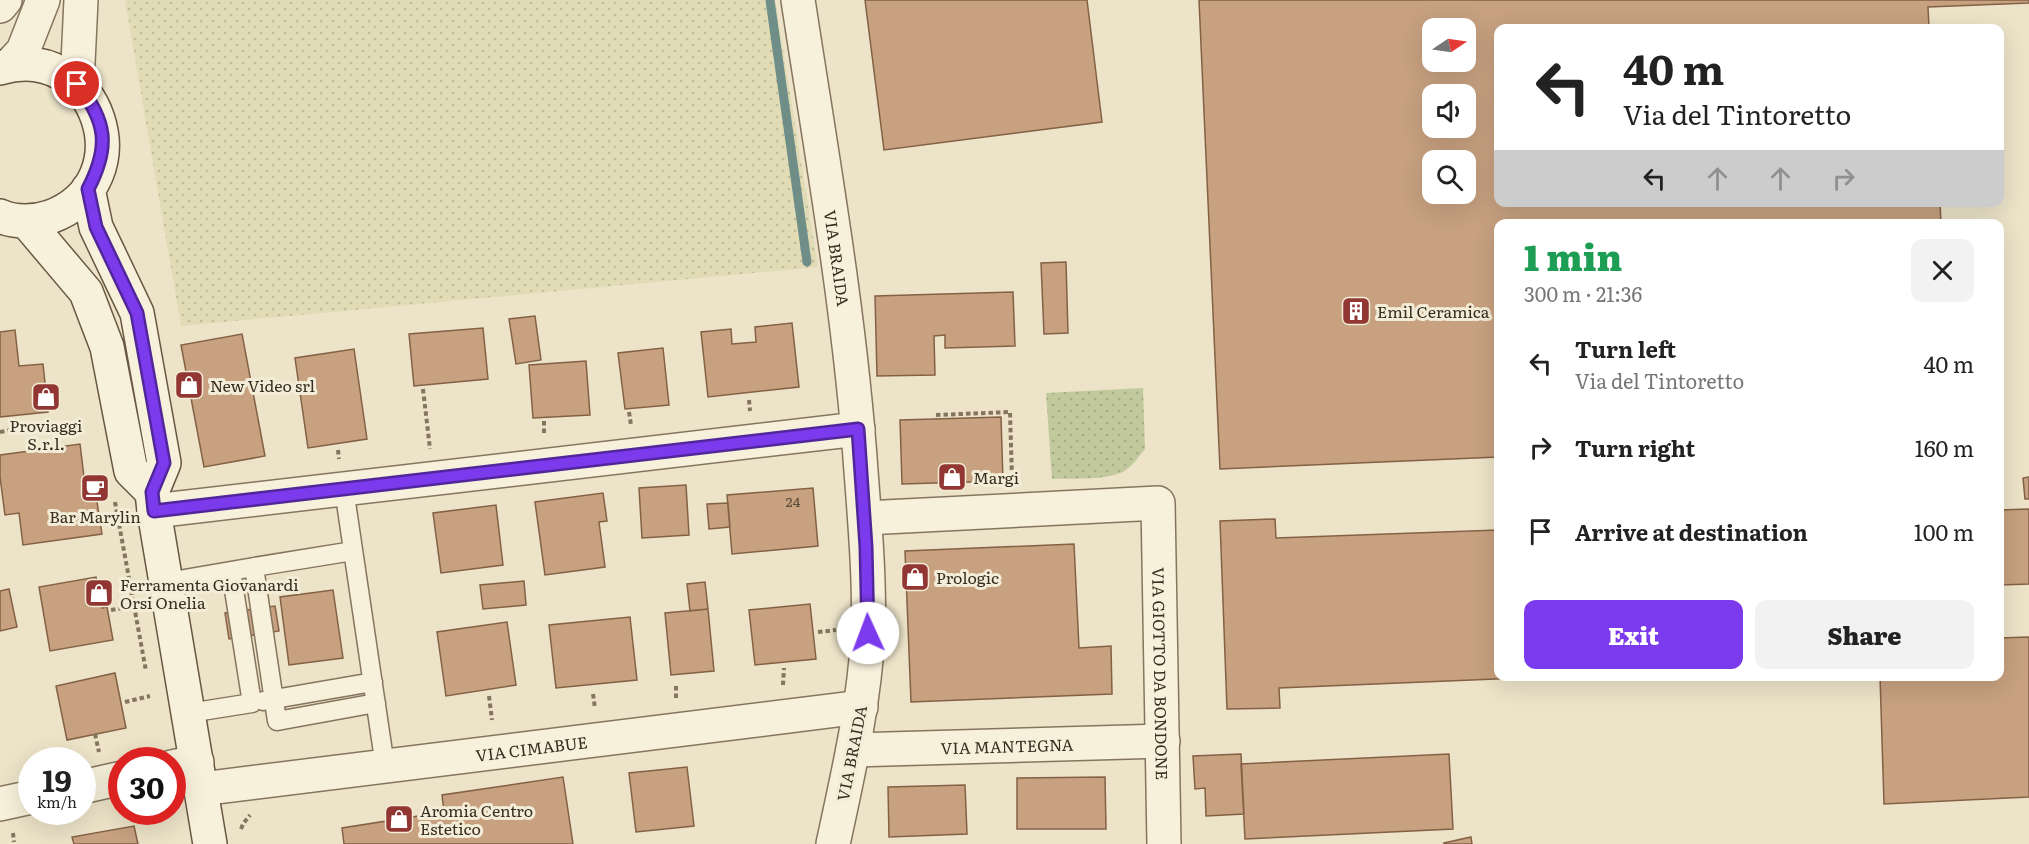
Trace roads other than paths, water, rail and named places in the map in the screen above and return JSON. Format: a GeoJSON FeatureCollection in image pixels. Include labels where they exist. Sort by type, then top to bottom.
{"type":"FeatureCollection","features":[{"type":"Feature","properties":{"kind":"street"},"geometry":{"type":"LineString","coordinates":[[0,6],[5,0]]}},
{"type":"Feature","properties":{"kind":"street"},"geometry":{"type":"LineString","coordinates":[[5,67],[23,51],[43,0]]}},
{"type":"Feature","properties":{"kind":"street"},"geometry":{"type":"LineString","coordinates":[[77,84],[81,0]]}},
{"type":"Feature","properties":{"kind":"street","name":"VIA BRAIDA"},"geometry":{"type":"LineString","coordinates":[[798,0],[838,259],[858,429],[865,518],[868,633],[861,707],[833,844]]}},
{"type":"Feature","properties":{"kind":"street"},"geometry":{"type":"LineString","coordinates":[[5,67],[34,65],[57,71],[77,84],[92,102],[101,123],[103,146],[99,169],[88,189],[75,203],[61,213],[43,219],[13,219]]}},
{"type":"Feature","properties":{"kind":"street"},"geometry":{"type":"LineString","coordinates":[[88,189],[96,227],[137,313],[164,463],[153,501],[189,714],[190,772],[226,841]]}},
{"type":"Feature","properties":{"kind":"street"},"geometry":{"type":"LineString","coordinates":[[13,219],[86,292],[107,347],[130,471],[153,501]]}},
{"type":"Feature","properties":{"kind":"street"},"geometry":{"type":"LineString","coordinates":[[153,501],[344,489],[858,429]]}},
{"type":"Feature","properties":{"kind":"street","name":"VIA GIOTTO DA BONDONE"},"geometry":{"type":"LineString","coordinates":[[865,518],[1158,503],[1164,844]]}},
{"type":"Feature","properties":{"kind":"street","name":"VIA CIMABUE"},"geometry":{"type":"LineString","coordinates":[[190,772],[385,766],[861,707]]}},
{"type":"Feature","properties":{"kind":"street","name":"VIA MANTEGNA"},"geometry":{"type":"LineString","coordinates":[[853,750],[1163,741]]}},
{"type":"Feature","properties":{"kind":"street"},"geometry":{"type":"LineString","coordinates":[[0,804],[18,800]]}},
{"type":"Feature","properties":{"kind":"lane"},"geometry":{"type":"LineString","coordinates":[[344,489],[385,766]]}},
{"type":"Feature","properties":{"kind":"lane"},"geometry":{"type":"LineString","coordinates":[[167,582],[353,551]]}},
{"type":"Feature","properties":{"kind":"lane"},"geometry":{"type":"LineString","coordinates":[[254,567],[277,721],[376,703]]}},
{"type":"Feature","properties":{"kind":"lane"},"geometry":{"type":"LineString","coordinates":[[231,571],[252,702]]}},
{"type":"Feature","properties":{"kind":"lane"},"geometry":{"type":"LineString","coordinates":[[189,714],[373,682]]}},
{"type":"Feature","properties":{"kind":"waterway"},"geometry":{"type":"LineString","coordinates":[[770,0],[807,262]]}},
{"type":"Feature","properties":{"kind":"place","name":"Emil Ceramica"},"geometry":{"type":"Point","coordinates":[1356,311]}},
{"type":"Feature","properties":{"kind":"place","name":"New Video srl"},"geometry":{"type":"Point","coordinates":[189,385]}},
{"type":"Feature","properties":{"kind":"place","name":"Proviaggi S.r.l."},"geometry":{"type":"Point","coordinates":[46,397]}},
{"type":"Feature","properties":{"kind":"place","name":"Margi"},"geometry":{"type":"Point","coordinates":[952,477]}},
{"type":"Feature","properties":{"kind":"place","name":"Bar Marylin"},"geometry":{"type":"Point","coordinates":[95,488]}},
{"type":"Feature","properties":{"kind":"place","name":"Prologic"},"geometry":{"type":"Point","coordinates":[915,577]}},
{"type":"Feature","properties":{"kind":"place","name":"Ferramenta Giovanardi Orsi Onelia"},"geometry":{"type":"Point","coordinates":[99,593]}},
{"type":"Feature","properties":{"kind":"place","name":"Aromia Centro Estetico"},"geometry":{"type":"Point","coordinates":[399,819]}}]}
